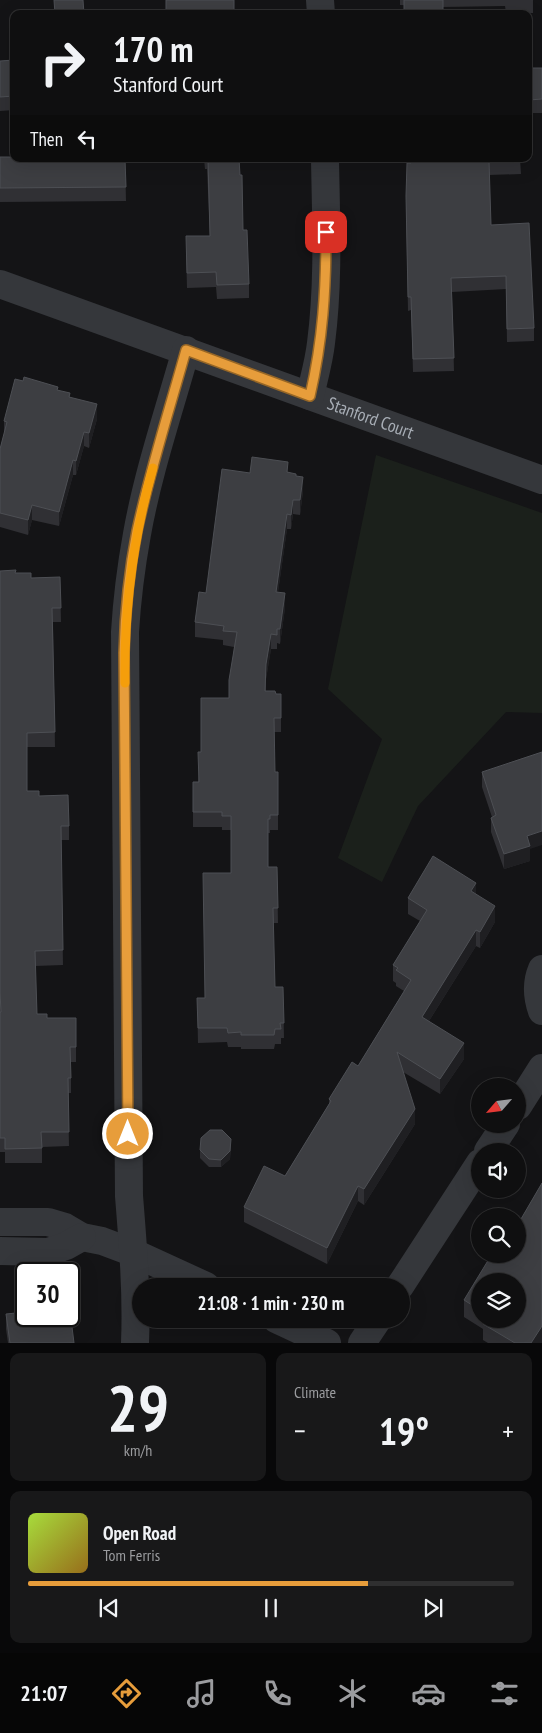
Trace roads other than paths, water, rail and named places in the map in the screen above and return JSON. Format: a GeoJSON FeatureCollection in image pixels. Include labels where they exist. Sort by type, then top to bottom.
{"type":"FeatureCollection","features":[{"type":"Feature","properties":{"kind":"street"},"geometry":{"type":"LineString","coordinates":[[310,396],[321,343],[324,304],[326,271],[325,162]]}},
{"type":"Feature","properties":{"kind":"street","name":"Stanford Court"},"geometry":{"type":"LineString","coordinates":[[0,284],[542,480]]}},
{"type":"Feature","properties":{"kind":"street"},"geometry":{"type":"LineString","coordinates":[[135,1343],[134,1253],[129,1187],[125,632],[132,566],[145,496],[186,350]]}},
{"type":"Feature","properties":{"kind":"street"},"geometry":{"type":"LineString","coordinates":[[542,969],[539,976],[538,995],[542,1010]]}},
{"type":"Feature","properties":{"kind":"street"},"geometry":{"type":"LineString","coordinates":[[526,1093],[542,1068]]}},
{"type":"Feature","properties":{"kind":"street"},"geometry":{"type":"LineString","coordinates":[[405,1278],[471,1177]]}},
{"type":"Feature","properties":{"kind":"street"},"geometry":{"type":"LineString","coordinates":[[0,1222],[48,1222],[65,1227],[82,1237],[102,1241],[134,1253],[189,1278]]}},
{"type":"Feature","properties":{"kind":"street"},"geometry":{"type":"LineString","coordinates":[[0,1251],[48,1252],[66,1246],[82,1237]]}},
{"type":"Feature","properties":{"kind":"street"},"geometry":{"type":"LineString","coordinates":[[295,1328],[327,1343]]}},
{"type":"Feature","properties":{"kind":"street"},"geometry":{"type":"LineString","coordinates":[[362,1343],[372,1328]]}}]}
